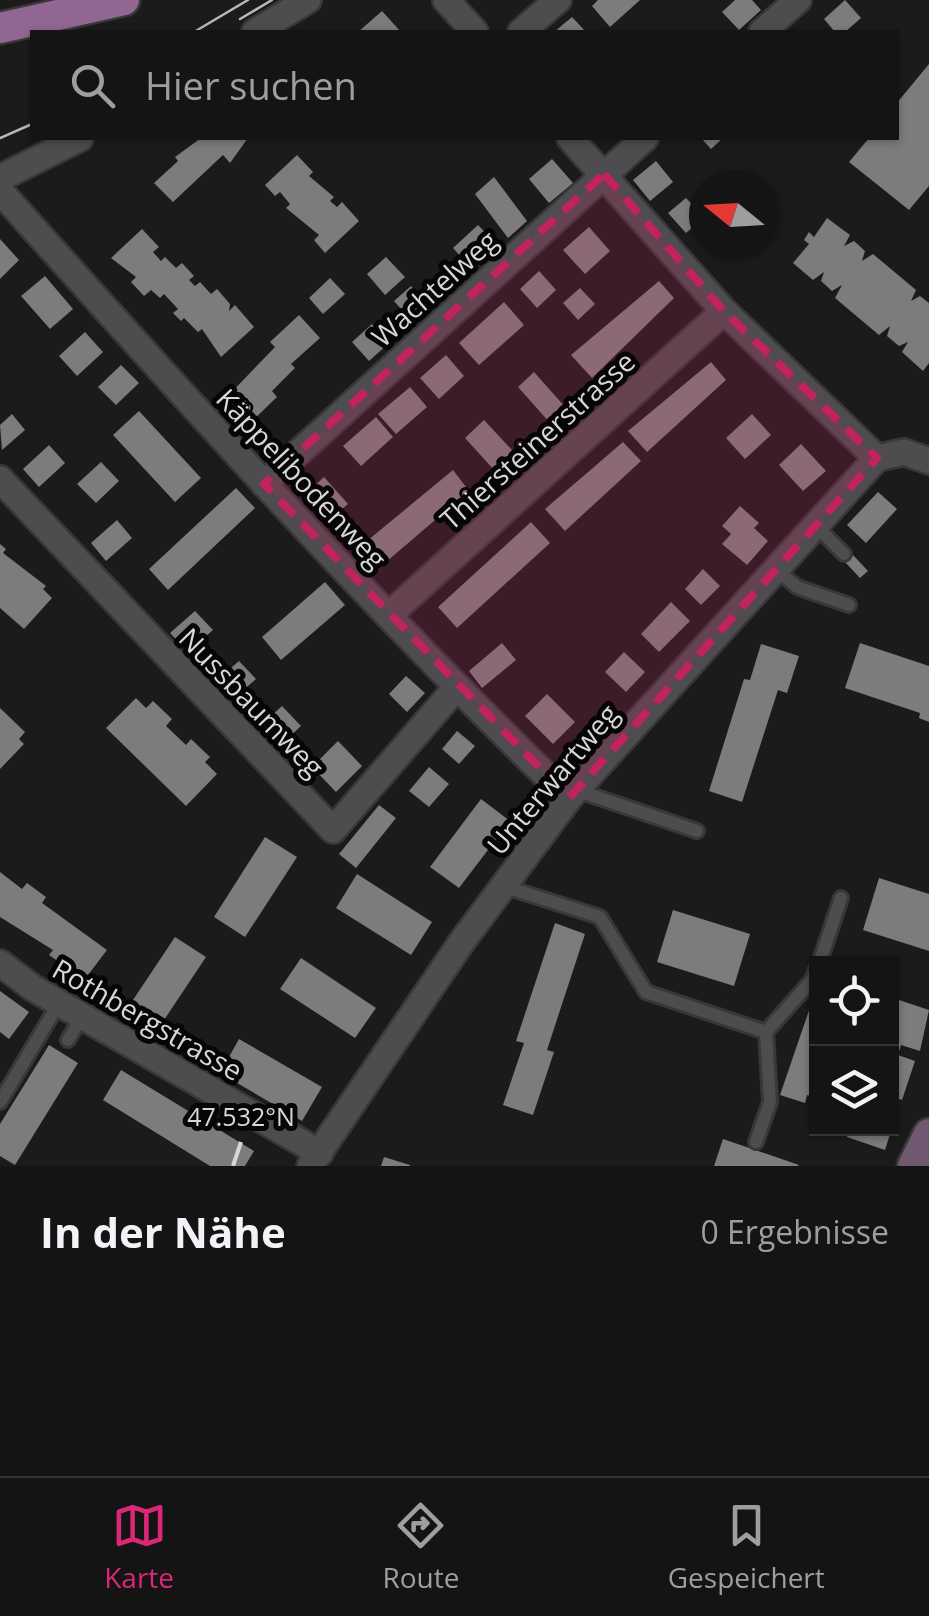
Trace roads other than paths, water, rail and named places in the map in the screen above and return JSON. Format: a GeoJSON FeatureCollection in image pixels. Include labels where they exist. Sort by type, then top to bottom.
{"type":"FeatureCollection","features":[{"type":"Feature","properties":{"kind":"main road"},"geometry":{"type":"LineString","coordinates":[[0,28],[124,0]]}},
{"type":"Feature","properties":{"kind":"main road"},"geometry":{"type":"LineString","coordinates":[[913,1166],[929,1134]]}},
{"type":"Feature","properties":{"kind":"street"},"geometry":{"type":"LineString","coordinates":[[259,30],[308,0]]}},
{"type":"Feature","properties":{"kind":"street"},"geometry":{"type":"LineString","coordinates":[[446,0],[473,30]]}},
{"type":"Feature","properties":{"kind":"street"},"geometry":{"type":"LineString","coordinates":[[523,30],[558,0]]}},
{"type":"Feature","properties":{"kind":"street"},"geometry":{"type":"LineString","coordinates":[[764,30],[798,0]]}},
{"type":"Feature","properties":{"kind":"street"},"geometry":{"type":"LineString","coordinates":[[0,178],[76,140]]}},
{"type":"Feature","properties":{"kind":"street"},"geometry":{"type":"LineString","coordinates":[[572,140],[724,311],[877,458],[904,452],[929,461]]}},
{"type":"Feature","properties":{"kind":"street","name":"Wachtelweg"},"geometry":{"type":"LineString","coordinates":[[264,484],[643,140]]}},
{"type":"Feature","properties":{"kind":"street","name":"Käppelibodenweg"},"geometry":{"type":"LineString","coordinates":[[0,191],[264,484],[456,688],[573,794]]}},
{"type":"Feature","properties":{"kind":"street","name":"Thiersteinerstrasse"},"geometry":{"type":"LineString","coordinates":[[390,614],[724,311]]}},
{"type":"Feature","properties":{"kind":"street","name":"Unterwartweg"},"geometry":{"type":"LineString","coordinates":[[315,1160],[503,886],[573,794],[877,458]]}},
{"type":"Feature","properties":{"kind":"street","name":"Nussbaumweg"},"geometry":{"type":"LineString","coordinates":[[0,479],[333,830],[456,688]]}},
{"type":"Feature","properties":{"kind":"street","name":"Rothbergstrasse"},"geometry":{"type":"LineString","coordinates":[[0,964],[315,1160]]}},
{"type":"Feature","properties":{"kind":"lane"},"geometry":{"type":"LineString","coordinates":[[816,526],[844,554]]}},
{"type":"Feature","properties":{"kind":"lane"},"geometry":{"type":"LineString","coordinates":[[777,570],[797,587],[850,605]]}},
{"type":"Feature","properties":{"kind":"lane"},"geometry":{"type":"LineString","coordinates":[[573,794],[698,831]]}},
{"type":"Feature","properties":{"kind":"lane"},"geometry":{"type":"LineString","coordinates":[[503,886],[600,918],[646,992],[766,1032]]}},
{"type":"Feature","properties":{"kind":"lane"},"geometry":{"type":"LineString","coordinates":[[821,956],[841,898]]}},
{"type":"Feature","properties":{"kind":"lane"},"geometry":{"type":"LineString","coordinates":[[756,1142],[770,1102],[766,1032],[809,984]]}},
{"type":"Feature","properties":{"kind":"lane"},"geometry":{"type":"LineString","coordinates":[[0,1102],[59,1003]]}},
{"type":"Feature","properties":{"kind":"lane"},"geometry":{"type":"LineString","coordinates":[[68,1040],[82,1016]]}},
{"type":"Feature","properties":{"kind":"tram line"},"geometry":{"type":"LineString","coordinates":[[197,30],[248,0]]}},
{"type":"Feature","properties":{"kind":"tram line"},"geometry":{"type":"LineString","coordinates":[[240,19],[272,0]]}},
{"type":"Feature","properties":{"kind":"tram line"},"geometry":{"type":"LineString","coordinates":[[0,138],[30,125]]}}]}
